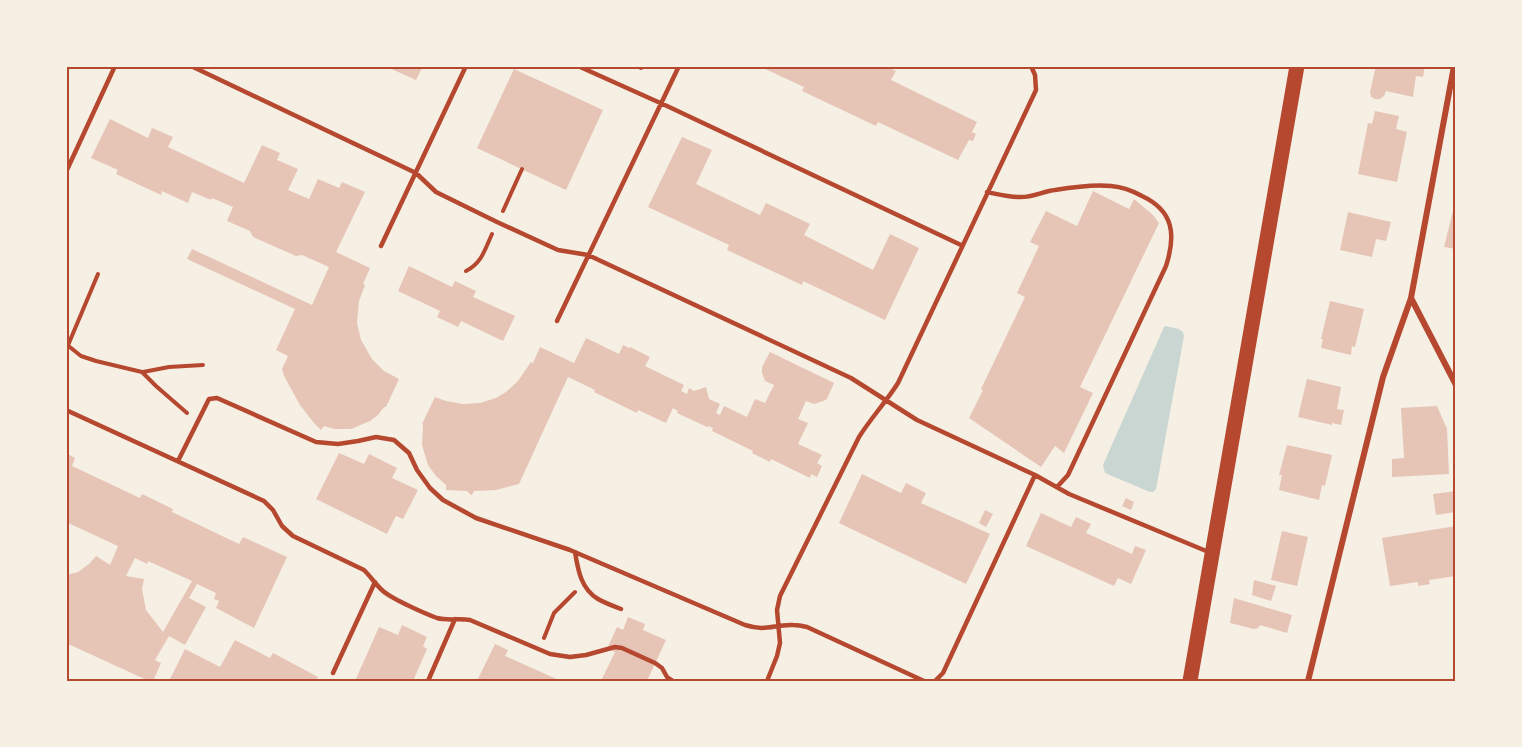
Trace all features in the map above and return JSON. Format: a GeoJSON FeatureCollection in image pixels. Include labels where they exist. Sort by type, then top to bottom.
{"type":"FeatureCollection","features":[{"type":"Feature","properties":{"kind":"main road"},"geometry":{"type":"LineString","coordinates":[[1191,681],[1297,66]]}},
{"type":"Feature","properties":{"kind":"street"},"geometry":{"type":"LineString","coordinates":[[1308,681],[1383,377],[1411,298],[1454,66]]}},
{"type":"Feature","properties":{"kind":"street"},"geometry":{"type":"LineString","coordinates":[[1411,298],[1456,385]]}},
{"type":"Feature","properties":{"kind":"lane"},"geometry":{"type":"LineString","coordinates":[[66,172],[115,66]]}},
{"type":"Feature","properties":{"kind":"lane"},"geometry":{"type":"LineString","coordinates":[[191,66],[416,173],[436,192],[497,222],[558,250],[588,255],[851,378],[917,420],[1035,475],[1057,488],[1213,554]]}},
{"type":"Feature","properties":{"kind":"lane"},"geometry":{"type":"LineString","coordinates":[[381,246],[466,66]]}},
{"type":"Feature","properties":{"kind":"lane"},"geometry":{"type":"LineString","coordinates":[[578,66],[961,245]]}},
{"type":"Feature","properties":{"kind":"lane"},"geometry":{"type":"LineString","coordinates":[[557,321],[679,66]]}},
{"type":"Feature","properties":{"kind":"lane"},"geometry":{"type":"LineString","coordinates":[[767,681],[780,643],[777,610],[780,596],[859,437],[898,382],[1036,90],[1035,75],[1031,66]]}},
{"type":"Feature","properties":{"kind":"lane"},"geometry":{"type":"LineString","coordinates":[[987,192],[1021,197],[1054,190],[1113,186],[1132,191],[1152,201],[1166,214],[1172,230],[1172,249],[1166,266],[1068,475],[1057,488]]}},
{"type":"Feature","properties":{"kind":"lane"},"geometry":{"type":"LineString","coordinates":[[178,461],[209,399],[217,398],[316,442],[338,444],[376,437],[394,440],[409,453],[417,470],[430,488],[444,500],[476,518],[575,552],[745,625],[756,628],[792,625],[807,627],[924,681]]}},
{"type":"Feature","properties":{"kind":"lane"},"geometry":{"type":"LineString","coordinates":[[66,410],[264,501],[273,510],[282,526],[293,536],[364,570],[381,590],[390,596],[438,618],[470,620],[550,654],[570,657],[615,647],[622,648],[655,663],[673,681]]}},
{"type":"Feature","properties":{"kind":"lane"},"geometry":{"type":"LineString","coordinates":[[935,681],[943,674],[1035,475]]}},
{"type":"Feature","properties":{"kind":"lane"},"geometry":{"type":"LineString","coordinates":[[575,552],[578,575],[588,590],[597,599],[621,609]]}},
{"type":"Feature","properties":{"kind":"lane"},"geometry":{"type":"LineString","coordinates":[[333,673],[375,582]]}},
{"type":"Feature","properties":{"kind":"lane"},"geometry":{"type":"LineString","coordinates":[[428,681],[455,619]]}},
{"type":"Feature","properties":{"kind":"path"},"geometry":{"type":"LineString","coordinates":[[636,66],[640,68],[642,66]]}},
{"type":"Feature","properties":{"kind":"path"},"geometry":{"type":"LineString","coordinates":[[511,193],[522,169]]}},
{"type":"Feature","properties":{"kind":"path"},"geometry":{"type":"LineString","coordinates":[[98,274],[67,347],[96,362],[142,372],[169,367],[203,365]]}},
{"type":"Feature","properties":{"kind":"path"},"geometry":{"type":"LineString","coordinates":[[142,372],[187,413],[198,418]]}},
{"type":"Feature","properties":{"kind":"path"},"geometry":{"type":"LineString","coordinates":[[549,626],[554,613],[584,583]]}},
{"type":"Feature","properties":{"kind":"shaded area"},"geometry":{"type":"Polygon","coordinates":[[[1166,326],[1179,329],[1184,336],[1156,489],[1150,492],[1105,473],[1103,465],[1166,326]]]}},
{"type":"Feature","properties":{"kind":"building"},"geometry":{"type":"Polygon","coordinates":[[[385,66],[423,66],[416,80],[385,66]]]}},
{"type":"Feature","properties":{"kind":"building"},"geometry":{"type":"Polygon","coordinates":[[[759,66],[886,66],[896,71],[891,80],[977,122],[972,132],[976,134],[973,141],[969,140],[958,160],[878,122],[876,126],[802,91],[804,87],[759,66]]]}},
{"type":"Feature","properties":{"kind":"building"},"geometry":{"type":"Polygon","coordinates":[[[1376,66],[1425,66],[1423,77],[1416,76],[1413,97],[1386,91],[1380,99],[1375,99],[1371,97],[1370,92],[1376,66]]]}},
{"type":"Feature","properties":{"kind":"building"},"geometry":{"type":"Polygon","coordinates":[[[514,69],[603,110],[566,190],[477,148],[514,69]]]}},
{"type":"Feature","properties":{"kind":"building"},"geometry":{"type":"Polygon","coordinates":[[[1375,111],[1399,116],[1396,129],[1407,132],[1397,182],[1358,174],[1368,123],[1372,124],[1375,111]]]}},
{"type":"Feature","properties":{"kind":"building"},"geometry":{"type":"Polygon","coordinates":[[[110,119],[148,138],[152,128],[173,137],[168,147],[244,183],[262,145],[280,153],[277,160],[298,169],[288,190],[309,199],[318,179],[339,188],[342,182],[365,192],[336,252],[370,268],[359,301],[357,323],[361,340],[372,359],[384,371],[399,379],[386,407],[378,415],[351,429],[334,429],[324,426],[321,430],[300,405],[284,376],[282,369],[288,356],[276,350],[295,309],[187,259],[192,249],[312,305],[329,267],[302,255],[296,256],[253,237],[250,231],[227,221],[233,207],[192,192],[188,203],[162,191],[161,195],[116,174],[118,170],[91,158],[110,119]]]}},
{"type":"Feature","properties":{"kind":"building"},"geometry":{"type":"Polygon","coordinates":[[[682,137],[712,150],[696,184],[760,215],[766,203],[810,224],[804,235],[873,270],[890,234],[919,248],[885,320],[803,281],[802,285],[727,250],[729,245],[648,207],[682,137]]]}},
{"type":"Feature","properties":{"kind":"building"},"geometry":{"type":"Polygon","coordinates":[[[1093,191],[1129,209],[1134,199],[1159,223],[1080,387],[1093,393],[1064,453],[1055,446],[1041,467],[969,418],[1025,297],[1017,293],[1039,246],[1030,242],[1046,211],[1077,226],[1093,191]]]}},
{"type":"Feature","properties":{"kind":"building"},"geometry":{"type":"Polygon","coordinates":[[[1456,204],[1456,249],[1444,247],[1456,204]]]}},
{"type":"Feature","properties":{"kind":"building"},"geometry":{"type":"Polygon","coordinates":[[[1348,212],[1391,222],[1386,241],[1376,239],[1372,257],[1340,250],[1348,212]]]}},
{"type":"Feature","properties":{"kind":"building"},"geometry":{"type":"Polygon","coordinates":[[[409,266],[452,287],[455,281],[476,291],[473,297],[515,316],[503,341],[461,321],[458,327],[437,317],[440,311],[398,291],[409,266]]]}},
{"type":"Feature","properties":{"kind":"building"},"geometry":{"type":"Polygon","coordinates":[[[1330,301],[1364,309],[1351,355],[1321,348],[1330,301]]]}},
{"type":"Feature","properties":{"kind":"building"},"geometry":{"type":"Polygon","coordinates":[[[586,338],[619,354],[623,345],[650,357],[645,366],[684,385],[681,391],[687,394],[689,388],[694,391],[706,387],[709,399],[720,404],[716,413],[720,415],[724,406],[747,417],[755,399],[765,403],[774,385],[765,381],[762,373],[762,367],[770,352],[834,383],[827,399],[814,404],[806,401],[798,419],[808,423],[798,444],[822,455],[817,463],[822,466],[817,477],[811,474],[810,478],[771,459],[770,462],[712,431],[713,428],[677,413],[678,411],[673,408],[666,423],[638,410],[637,413],[568,377],[519,484],[496,490],[474,491],[472,495],[467,491],[446,490],[446,485],[428,465],[422,445],[422,424],[435,397],[463,404],[480,403],[496,398],[518,381],[531,362],[533,363],[540,347],[574,363],[586,338]]]}},
{"type":"Feature","properties":{"kind":"building"},"geometry":{"type":"Polygon","coordinates":[[[1307,379],[1341,387],[1337,409],[1344,410],[1341,425],[1298,417],[1307,379]]]}},
{"type":"Feature","properties":{"kind":"building"},"geometry":{"type":"Polygon","coordinates":[[[1437,406],[1447,429],[1449,474],[1392,477],[1392,459],[1404,458],[1401,408],[1437,406]]]}},
{"type":"Feature","properties":{"kind":"building"},"geometry":{"type":"Polygon","coordinates":[[[1287,445],[1332,455],[1325,486],[1322,485],[1319,500],[1279,490],[1282,475],[1279,475],[1287,445]]]}},
{"type":"Feature","properties":{"kind":"building"},"geometry":{"type":"Polygon","coordinates":[[[66,453],[75,458],[72,466],[140,498],[142,494],[173,509],[172,512],[239,544],[243,537],[287,557],[254,628],[216,608],[219,601],[214,599],[216,593],[197,584],[189,598],[206,607],[185,645],[169,636],[155,660],[161,663],[153,681],[149,681],[66,643],[66,575],[78,572],[96,556],[110,565],[118,546],[66,522],[66,453]],[[135,558],[126,576],[144,579],[142,589],[146,610],[163,632],[192,581],[148,561],[147,564],[135,558]]]}},
{"type":"Feature","properties":{"kind":"building"},"geometry":{"type":"Polygon","coordinates":[[[339,453],[364,464],[369,454],[397,468],[392,478],[418,490],[403,519],[396,516],[387,534],[316,499],[339,453]]]}},
{"type":"Feature","properties":{"kind":"building"},"geometry":{"type":"Polygon","coordinates":[[[862,474],[901,493],[906,483],[926,493],[921,503],[990,534],[966,584],[839,523],[862,474]]]}},
{"type":"Feature","properties":{"kind":"building"},"geometry":{"type":"Polygon","coordinates":[[[1456,491],[1456,512],[1436,515],[1433,494],[1456,491]]]}},
{"type":"Feature","properties":{"kind":"building"},"geometry":{"type":"Polygon","coordinates":[[[1126,498],[1134,502],[1131,510],[1122,506],[1126,498]]]}},
{"type":"Feature","properties":{"kind":"building"},"geometry":{"type":"Polygon","coordinates":[[[985,510],[993,514],[986,527],[979,523],[985,510]]]}},
{"type":"Feature","properties":{"kind":"building"},"geometry":{"type":"Polygon","coordinates":[[[1041,513],[1071,527],[1076,517],[1091,524],[1086,533],[1132,554],[1135,546],[1146,550],[1131,584],[1118,578],[1114,586],[1026,546],[1041,513]]]}},
{"type":"Feature","properties":{"kind":"building"},"geometry":{"type":"Polygon","coordinates":[[[1456,526],[1456,576],[1429,580],[1430,584],[1418,586],[1418,582],[1390,586],[1382,538],[1456,526]]]}},
{"type":"Feature","properties":{"kind":"building"},"geometry":{"type":"Polygon","coordinates":[[[1282,531],[1308,537],[1297,586],[1271,580],[1282,531]]]}},
{"type":"Feature","properties":{"kind":"building"},"geometry":{"type":"Polygon","coordinates":[[[1254,580],[1276,586],[1271,601],[1252,595],[1254,580]]]}},
{"type":"Feature","properties":{"kind":"building"},"geometry":{"type":"Polygon","coordinates":[[[1234,598],[1292,615],[1287,633],[1260,625],[1254,629],[1230,623],[1234,598]]]}},
{"type":"Feature","properties":{"kind":"building"},"geometry":{"type":"Polygon","coordinates":[[[628,617],[645,624],[643,630],[666,640],[647,681],[601,681],[615,652],[607,649],[617,627],[623,630],[628,617]]]}},
{"type":"Feature","properties":{"kind":"building"},"geometry":{"type":"Polygon","coordinates":[[[402,625],[427,637],[423,646],[427,649],[413,681],[355,681],[379,627],[398,635],[402,625]]]}},
{"type":"Feature","properties":{"kind":"building"},"geometry":{"type":"Polygon","coordinates":[[[235,640],[270,658],[273,653],[318,677],[316,681],[169,681],[185,649],[220,667],[235,640]]]}},
{"type":"Feature","properties":{"kind":"building"},"geometry":{"type":"Polygon","coordinates":[[[495,644],[508,650],[505,656],[561,681],[477,681],[495,644]]]}}]}
